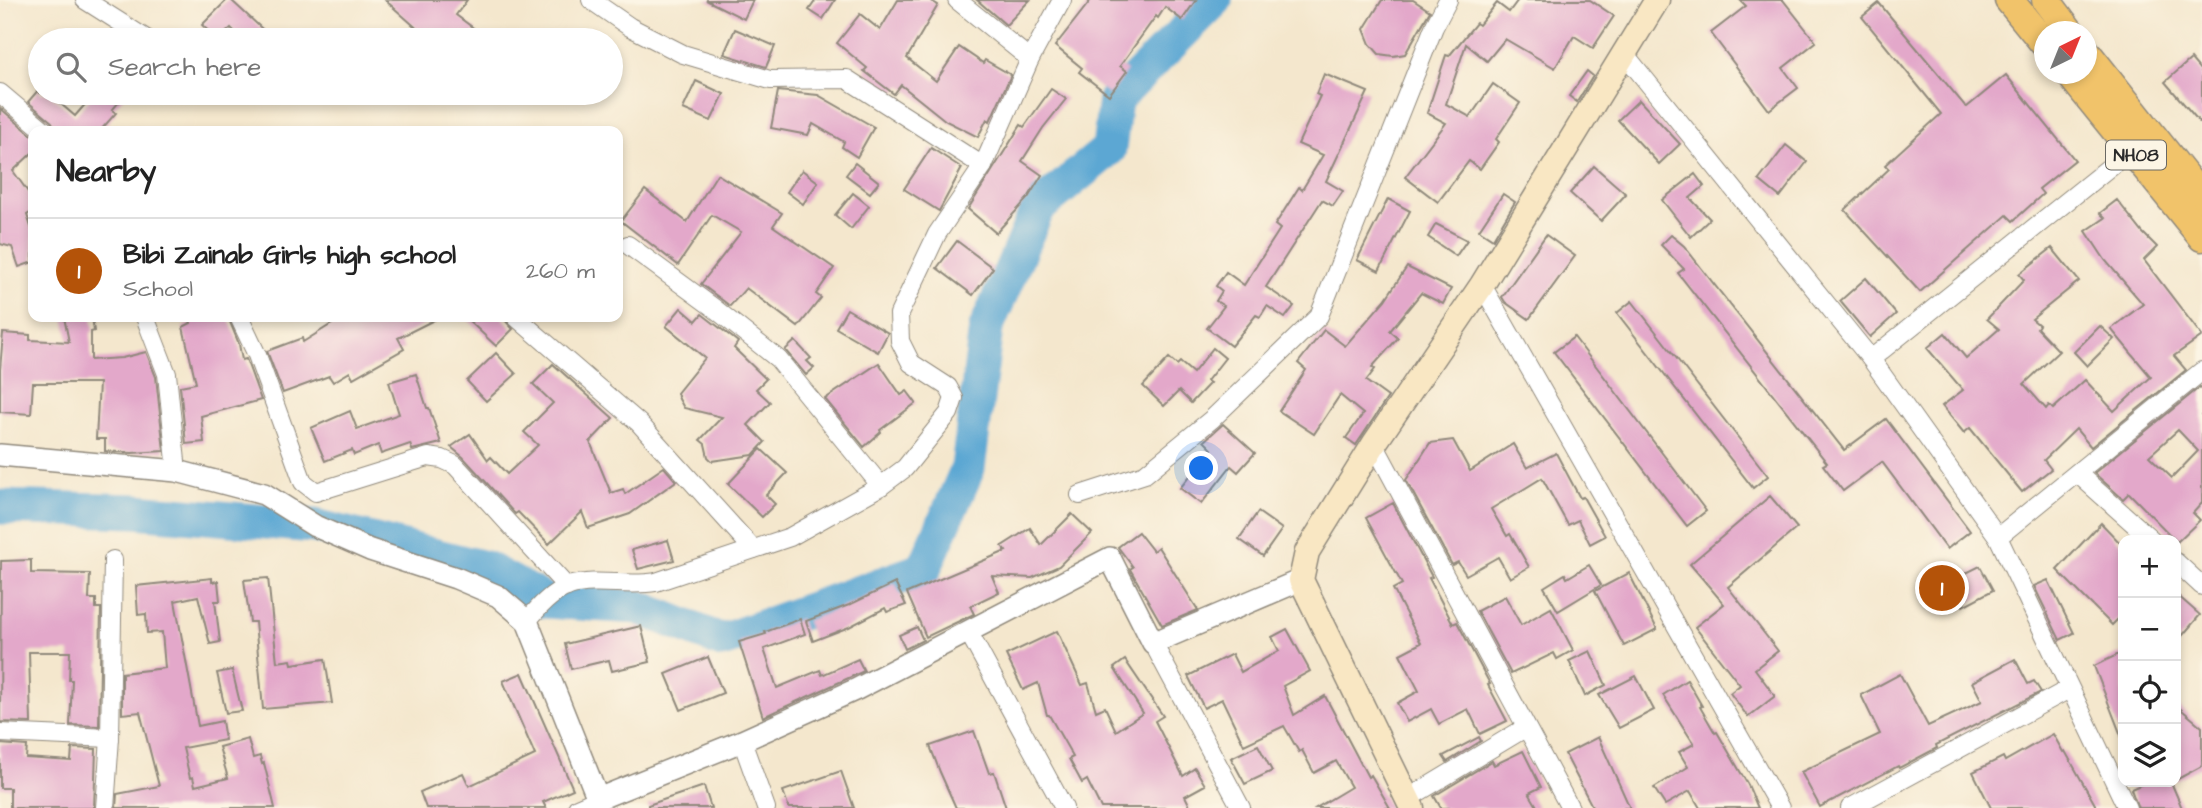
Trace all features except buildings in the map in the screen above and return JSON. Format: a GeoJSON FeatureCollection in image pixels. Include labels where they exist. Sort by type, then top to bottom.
{"type":"FeatureCollection","features":[{"type":"Feature","properties":{"kind":"highway"},"geometry":{"type":"LineString","coordinates":[[2009,0],[2034,30]]}},
{"type":"Feature","properties":{"kind":"highway"},"geometry":{"type":"LineString","coordinates":[[2046,0],[2062,21]]}},
{"type":"Feature","properties":{"kind":"highway","name":"NH08"},"geometry":{"type":"LineString","coordinates":[[2097,65],[2202,198]]}},
{"type":"Feature","properties":{"kind":"highway","name":"NH08"},"geometry":{"type":"LineString","coordinates":[[2078,84],[2202,237]]}},
{"type":"Feature","properties":{"kind":"main road"},"geometry":{"type":"LineString","coordinates":[[1410,803],[1301,580],[1307,552],[1374,444],[1482,285],[1657,0]]}},
{"type":"Feature","properties":{"kind":"street"},"geometry":{"type":"LineString","coordinates":[[85,0],[129,28]]}},
{"type":"Feature","properties":{"kind":"street"},"geometry":{"type":"LineString","coordinates":[[591,0],[630,27],[683,54],[770,79],[847,79],[983,166]]}},
{"type":"Feature","properties":{"kind":"street"},"geometry":{"type":"LineString","coordinates":[[957,0],[1030,59]]}},
{"type":"Feature","properties":{"kind":"street"},"geometry":{"type":"LineString","coordinates":[[527,621],[546,601],[568,587],[600,582],[640,585],[656,582],[790,537],[881,486],[905,468],[949,413],[954,398],[948,387],[911,363],[900,341],[900,314],[937,234],[983,166],[1030,59],[1062,0]]}},
{"type":"Feature","properties":{"kind":"street"},"geometry":{"type":"LineString","coordinates":[[1080,495],[1145,474],[1212,419],[1319,316],[1429,40],[1448,0]]}},
{"type":"Feature","properties":{"kind":"street"},"geometry":{"type":"LineString","coordinates":[[1623,52],[1871,359],[1998,537],[2068,689],[2127,808]]}},
{"type":"Feature","properties":{"kind":"street"},"geometry":{"type":"LineString","coordinates":[[0,93],[39,126]]}},
{"type":"Feature","properties":{"kind":"street"},"geometry":{"type":"LineString","coordinates":[[1871,359],[2132,149]]}},
{"type":"Feature","properties":{"kind":"street"},"geometry":{"type":"LineString","coordinates":[[628,245],[778,359],[881,486]]}},
{"type":"Feature","properties":{"kind":"street"},"geometry":{"type":"LineString","coordinates":[[1482,285],[1780,808]]}},
{"type":"Feature","properties":{"kind":"street"},"geometry":{"type":"LineString","coordinates":[[147,322],[167,374],[177,471]]}},
{"type":"Feature","properties":{"kind":"street"},"geometry":{"type":"LineString","coordinates":[[241,322],[257,355],[303,482],[310,488],[316,492],[428,457],[442,459],[455,465],[568,587]]}},
{"type":"Feature","properties":{"kind":"street"},"geometry":{"type":"LineString","coordinates":[[522,322],[639,423],[753,549]]}},
{"type":"Feature","properties":{"kind":"street"},"geometry":{"type":"LineString","coordinates":[[1998,537],[2202,371]]}},
{"type":"Feature","properties":{"kind":"street"},"geometry":{"type":"LineString","coordinates":[[1374,444],[1570,808]]}},
{"type":"Feature","properties":{"kind":"street"},"geometry":{"type":"LineString","coordinates":[[0,455],[177,471],[264,494],[315,526],[370,550],[456,578],[498,596],[527,621],[600,803]]}},
{"type":"Feature","properties":{"kind":"street"},"geometry":{"type":"LineString","coordinates":[[2077,473],[2146,535]]}},
{"type":"Feature","properties":{"kind":"street"},"geometry":{"type":"LineString","coordinates":[[577,808],[600,803],[857,690],[1110,558],[1241,808]]}},
{"type":"Feature","properties":{"kind":"street"},"geometry":{"type":"LineString","coordinates":[[105,808],[110,738],[113,560]]}},
{"type":"Feature","properties":{"kind":"street"},"geometry":{"type":"LineString","coordinates":[[2181,567],[2202,586]]}},
{"type":"Feature","properties":{"kind":"street"},"geometry":{"type":"LineString","coordinates":[[1153,642],[1301,580]]}},
{"type":"Feature","properties":{"kind":"street"},"geometry":{"type":"LineString","coordinates":[[968,631],[1064,808]]}},
{"type":"Feature","properties":{"kind":"street"},"geometry":{"type":"LineString","coordinates":[[1850,808],[2068,689]]}},
{"type":"Feature","properties":{"kind":"street"},"geometry":{"type":"LineString","coordinates":[[1410,803],[1525,728]]}},
{"type":"Feature","properties":{"kind":"street"},"geometry":{"type":"LineString","coordinates":[[0,733],[110,738]]}},
{"type":"Feature","properties":{"kind":"street"},"geometry":{"type":"LineString","coordinates":[[741,741],[766,808]]}},
{"type":"Feature","properties":{"kind":"waterway"},"geometry":{"type":"LineString","coordinates":[[0,507],[135,511],[315,526],[485,568],[546,601],[638,607],[722,641],[924,569],[968,468],[986,328],[1038,208],[1109,149],[1115,100],[1215,0]]}},
{"type":"Feature","properties":{"kind":"place","name":"Bibi Zainab Girls high school"},"geometry":{"type":"Point","coordinates":[1942,588]}}]}
